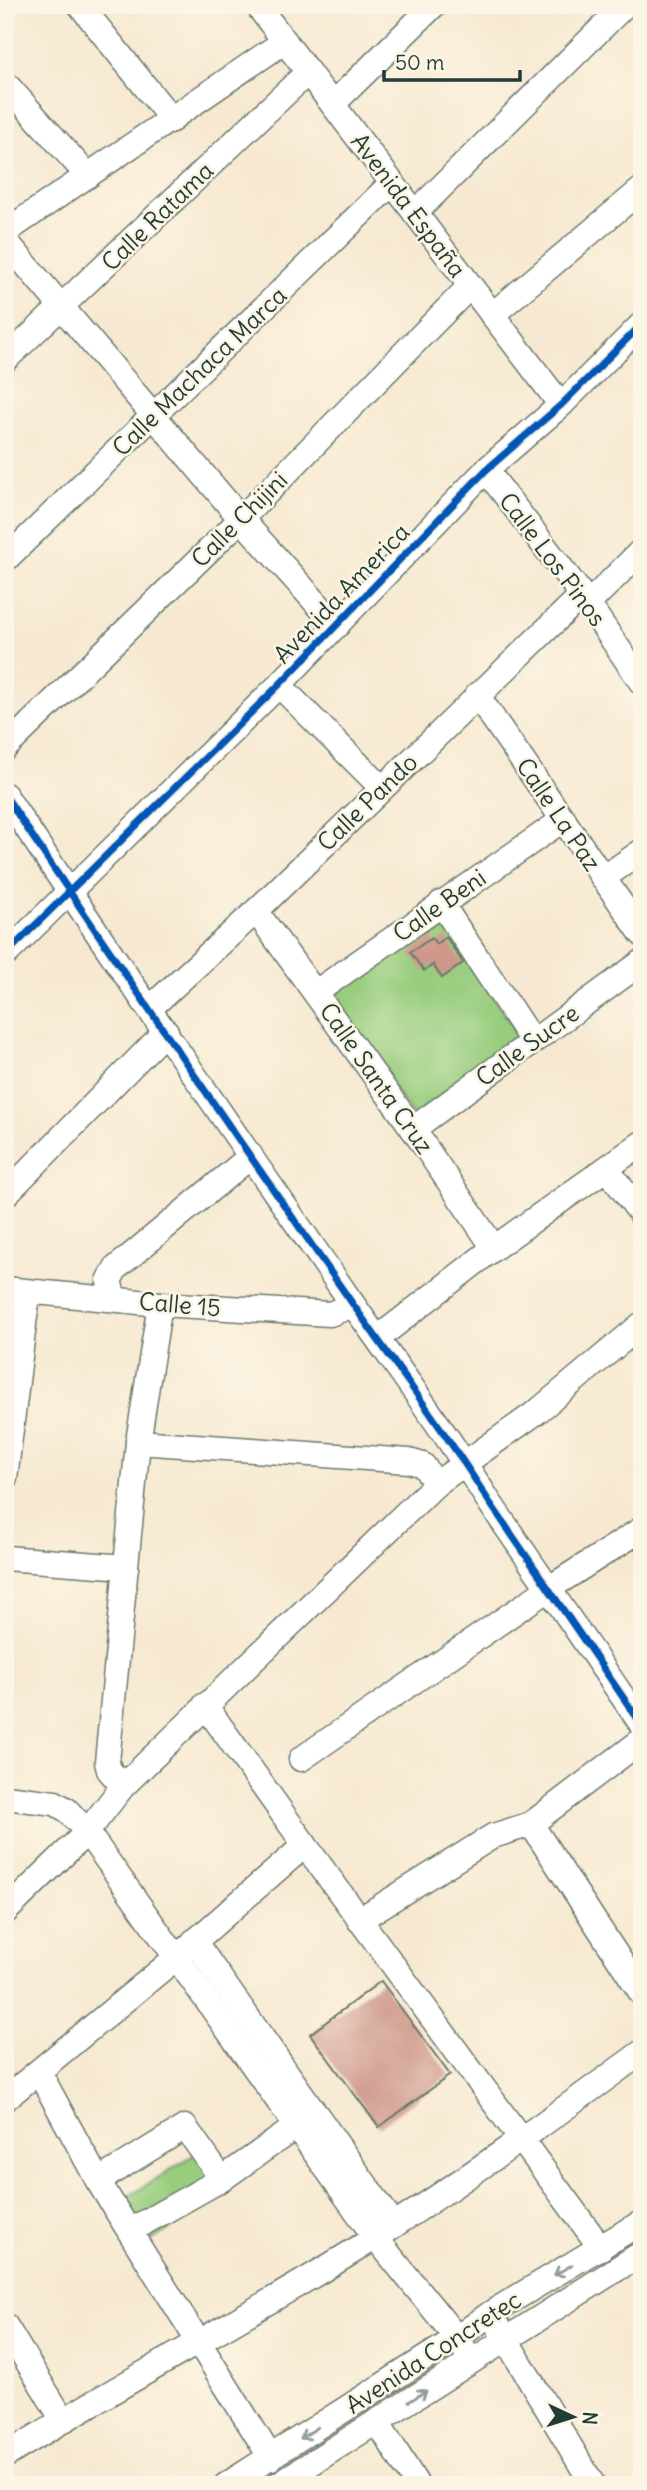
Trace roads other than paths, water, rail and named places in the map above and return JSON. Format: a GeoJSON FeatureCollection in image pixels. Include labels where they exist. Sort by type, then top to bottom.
{"type":"FeatureCollection","features":[{"type":"Feature","properties":{"kind":"street"},"geometry":{"type":"LineString","coordinates":[[80,5],[172,120]]}},
{"type":"Feature","properties":{"kind":"street","name":"Avenida España"},"geometry":{"type":"LineString","coordinates":[[257,5],[561,405]]}},
{"type":"Feature","properties":{"kind":"street"},"geometry":{"type":"LineString","coordinates":[[332,104],[434,5]]}},
{"type":"Feature","properties":{"kind":"street"},"geometry":{"type":"LineString","coordinates":[[415,213],[625,5]]}},
{"type":"Feature","properties":{"kind":"street"},"geometry":{"type":"LineString","coordinates":[[5,232],[285,41]]}},
{"type":"Feature","properties":{"kind":"street","name":"Calle Ratama"},"geometry":{"type":"LineString","coordinates":[[5,360],[308,72]]}},
{"type":"Feature","properties":{"kind":"street"},"geometry":{"type":"LineString","coordinates":[[5,83],[88,176]]}},
{"type":"Feature","properties":{"kind":"street","name":"Calle Machaca Marca"},"geometry":{"type":"LineString","coordinates":[[5,560],[392,183]]}},
{"type":"Feature","properties":{"kind":"street"},"geometry":{"type":"LineString","coordinates":[[492,315],[642,189]]}},
{"type":"Feature","properties":{"kind":"street"},"geometry":{"type":"LineString","coordinates":[[5,240],[155,414],[241,519],[337,626]]}},
{"type":"Feature","properties":{"kind":"street","name":"Calle Chijini"},"geometry":{"type":"LineString","coordinates":[[5,748],[241,519],[470,286]]}},
{"type":"Feature","properties":{"kind":"street","name":"Avenida America"},"geometry":{"type":"LineString","coordinates":[[5,954],[279,685],[486,470],[561,405],[642,324]]}},
{"type":"Feature","properties":{"kind":"street","name":"Calle Los Pinos"},"geometry":{"type":"LineString","coordinates":[[486,470],[585,600],[642,683]]}},
{"type":"Feature","properties":{"kind":"street","name":"Calle Pando"},"geometry":{"type":"LineString","coordinates":[[149,1008],[256,911],[477,695],[642,550]]}},
{"type":"Feature","properties":{"kind":"street"},"geometry":{"type":"LineString","coordinates":[[279,685],[382,788]]}},
{"type":"Feature","properties":{"kind":"street","name":"Calle La Paz"},"geometry":{"type":"LineString","coordinates":[[477,695],[642,934]]}},
{"type":"Feature","properties":{"kind":"street"},"geometry":{"type":"LineString","coordinates":[[5,795],[68,891],[466,1464],[642,1725]]}},
{"type":"Feature","properties":{"kind":"street","name":"Calle Beni"},"geometry":{"type":"LineString","coordinates":[[316,992],[441,902],[564,819]]}},
{"type":"Feature","properties":{"kind":"street"},"geometry":{"type":"LineString","coordinates":[[603,878],[642,851]]}},
{"type":"Feature","properties":{"kind":"street"},"geometry":{"type":"LineString","coordinates":[[441,902],[532,1041]]}},
{"type":"Feature","properties":{"kind":"street","name":"Calle Santa Cruz"},"geometry":{"type":"LineString","coordinates":[[256,911],[413,1129],[494,1248]]}},
{"type":"Feature","properties":{"kind":"street","name":"Calle Sucre"},"geometry":{"type":"LineString","coordinates":[[413,1129],[642,962]]}},
{"type":"Feature","properties":{"kind":"street"},"geometry":{"type":"LineString","coordinates":[[5,1195],[166,1031]]}},
{"type":"Feature","properties":{"kind":"street"},"geometry":{"type":"LineString","coordinates":[[378,1338],[494,1248],[642,1143]]}},
{"type":"Feature","properties":{"kind":"street"},"geometry":{"type":"LineString","coordinates":[[114,1298],[109,1281],[116,1268],[251,1156]]}},
{"type":"Feature","properties":{"kind":"street"},"geometry":{"type":"LineString","coordinates":[[607,1169],[642,1214]]}},
{"type":"Feature","properties":{"kind":"street"},"geometry":{"type":"LineString","coordinates":[[5,1478],[17,1291]]}},
{"type":"Feature","properties":{"kind":"street","name":"Calle 15"},"geometry":{"type":"LineString","coordinates":[[17,1291],[160,1304],[330,1314],[354,1305]]}},
{"type":"Feature","properties":{"kind":"street"},"geometry":{"type":"LineString","coordinates":[[123,1786],[109,1770],[107,1762],[138,1442],[160,1304]]}},
{"type":"Feature","properties":{"kind":"street"},"geometry":{"type":"LineString","coordinates":[[5,1912],[87,1832],[123,1786],[436,1484],[639,1334]]}},
{"type":"Feature","properties":{"kind":"street"},"geometry":{"type":"LineString","coordinates":[[138,1442],[409,1461],[423,1465],[436,1484]]}},
{"type":"Feature","properties":{"kind":"street"},"geometry":{"type":"LineString","coordinates":[[301,1759],[548,1589],[642,1529]]}},
{"type":"Feature","properties":{"kind":"street"},"geometry":{"type":"LineString","coordinates":[[5,1558],[126,1567]]}},
{"type":"Feature","properties":{"kind":"street"},"geometry":{"type":"LineString","coordinates":[[205,1705],[304,1845],[601,2248]]}},
{"type":"Feature","properties":{"kind":"street"},"geometry":{"type":"LineString","coordinates":[[359,1920],[493,1836],[531,1824],[642,1740]]}},
{"type":"Feature","properties":{"kind":"street"},"geometry":{"type":"LineString","coordinates":[[5,1797],[55,1802],[67,1810],[186,1949],[472,2361]]}},
{"type":"Feature","properties":{"kind":"street"},"geometry":{"type":"LineString","coordinates":[[531,1824],[642,1994]]}},
{"type":"Feature","properties":{"kind":"street"},"geometry":{"type":"LineString","coordinates":[[5,2099],[186,1949],[304,1845]]}},
{"type":"Feature","properties":{"kind":"street"},"geometry":{"type":"LineString","coordinates":[[186,1949],[297,2126],[384,2231]]}},
{"type":"Feature","properties":{"kind":"street"},"geometry":{"type":"LineString","coordinates":[[5,2456],[384,2231],[521,2141],[642,2052]]}},
{"type":"Feature","properties":{"kind":"street"},"geometry":{"type":"LineString","coordinates":[[40,2072],[99,2181],[271,2458]]}},
{"type":"Feature","properties":{"kind":"street"},"geometry":{"type":"LineString","coordinates":[[131,2230],[222,2179],[297,2126]]}},
{"type":"Feature","properties":{"kind":"street"},"geometry":{"type":"LineString","coordinates":[[99,2181],[185,2127],[222,2179]]}},
{"type":"Feature","properties":{"kind":"street","name":"Avenida Concretec"},"geometry":{"type":"LineString","coordinates":[[226,2485],[457,2338],[491,2313],[642,2222]]}},
{"type":"Feature","properties":{"kind":"street","name":"Avenida Concretec"},"geometry":{"type":"LineString","coordinates":[[277,2485],[642,2253]]}},
{"type":"Feature","properties":{"kind":"street"},"geometry":{"type":"LineString","coordinates":[[491,2313],[593,2485]]}},
{"type":"Feature","properties":{"kind":"street"},"geometry":{"type":"LineString","coordinates":[[5,2325],[63,2420]]}},
{"type":"Feature","properties":{"kind":"street"},"geometry":{"type":"LineString","coordinates":[[377,2421],[417,2485]]}}]}
